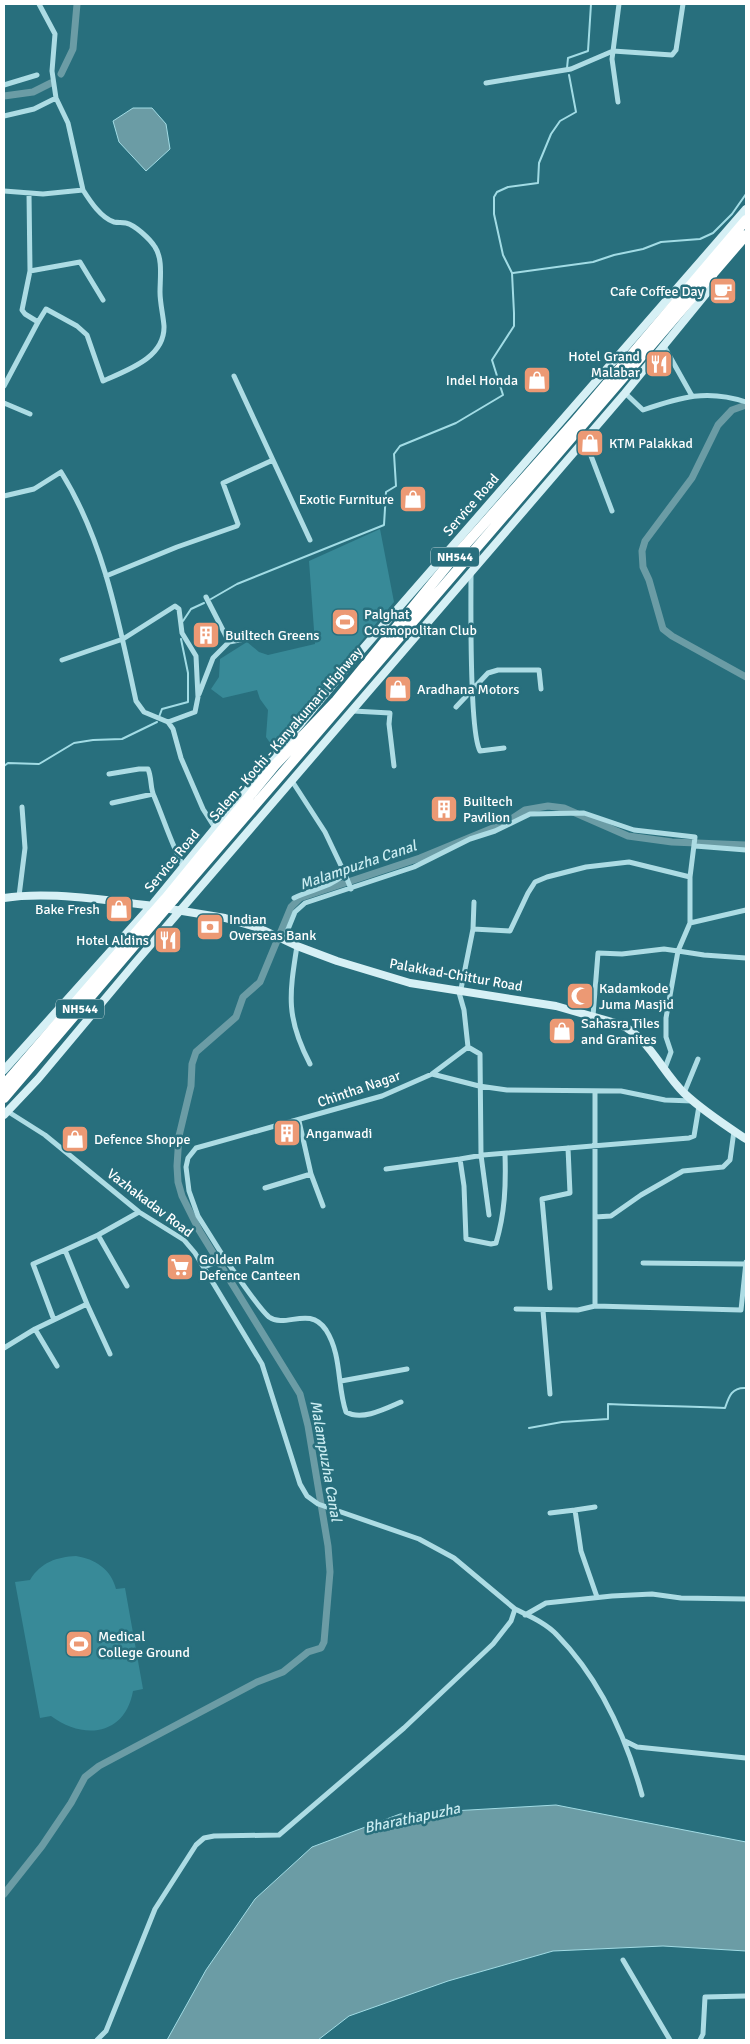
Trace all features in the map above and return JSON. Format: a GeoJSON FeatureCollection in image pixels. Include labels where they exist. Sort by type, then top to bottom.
{"type":"FeatureCollection","features":[{"type":"Feature","properties":{"kind":"highway","name":"Salem - Kochi - Kanyakumari Highway"},"geometry":{"type":"LineString","coordinates":[[171,898],[275,765],[336,701],[450,562],[576,420],[746,220]]}},
{"type":"Feature","properties":{"kind":"highway","name":"Salem - Kochi - Kanyakumari Highway"},"geometry":{"type":"LineString","coordinates":[[4,1085],[153,914],[171,898],[746,235]]}},
{"type":"Feature","properties":{"kind":"highway","name":"Salem - Kochi - Kanyakumari Highway"},"geometry":{"type":"LineString","coordinates":[[4,1098],[153,914]]}},
{"type":"Feature","properties":{"kind":"street"},"geometry":{"type":"LineString","coordinates":[[4,386],[46,309],[77,326],[87,335],[103,381],[144,362],[162,340],[164,327],[160,298],[160,258],[155,246],[127,223],[114,222],[93,205],[83,190],[68,123],[56,98],[52,71],[55,34],[38,4]]}},
{"type":"Feature","properties":{"kind":"street"},"geometry":{"type":"LineString","coordinates":[[618,4],[613,51],[618,102]]}},
{"type":"Feature","properties":{"kind":"street"},"geometry":{"type":"LineString","coordinates":[[486,82],[571,69],[613,51],[672,55],[676,50],[683,4]]}},
{"type":"Feature","properties":{"kind":"street"},"geometry":{"type":"LineString","coordinates":[[4,85],[37,75]]}},
{"type":"Feature","properties":{"kind":"street"},"geometry":{"type":"LineString","coordinates":[[4,116],[34,109],[56,98]]}},
{"type":"Feature","properties":{"kind":"street"},"geometry":{"type":"LineString","coordinates":[[4,191],[43,194],[83,190]]}},
{"type":"Feature","properties":{"kind":"street"},"geometry":{"type":"LineString","coordinates":[[29,193],[30,270],[22,310],[24,314],[38,322]]}},
{"type":"Feature","properties":{"kind":"street","name":"Service Road"},"geometry":{"type":"LineString","coordinates":[[4,1070],[153,914],[183,866],[360,652],[746,209]]}},
{"type":"Feature","properties":{"kind":"street"},"geometry":{"type":"LineString","coordinates":[[30,270],[80,262],[103,300]]}},
{"type":"Feature","properties":{"kind":"street"},"geometry":{"type":"LineString","coordinates":[[6,1113],[38,1079],[625,393],[710,289],[713,273]]}},
{"type":"Feature","properties":{"kind":"street"},"geometry":{"type":"LineString","coordinates":[[664,346],[692,396]]}},
{"type":"Feature","properties":{"kind":"street"},"geometry":{"type":"LineString","coordinates":[[234,376],[310,540]]}},
{"type":"Feature","properties":{"kind":"street"},"geometry":{"type":"LineString","coordinates":[[625,393],[642,410],[692,396],[729,396],[746,402]]}},
{"type":"Feature","properties":{"kind":"street"},"geometry":{"type":"LineString","coordinates":[[4,403],[30,414]]}},
{"type":"Feature","properties":{"kind":"street"},"geometry":{"type":"LineString","coordinates":[[585,440],[612,511]]}},
{"type":"Feature","properties":{"kind":"street"},"geometry":{"type":"LineString","coordinates":[[106,576],[177,547],[237,526],[238,524],[223,482],[273,460]]}},
{"type":"Feature","properties":{"kind":"street"},"geometry":{"type":"LineString","coordinates":[[4,496],[34,489],[61,472],[80,502],[106,576],[123,639],[136,701],[144,712],[165,722],[173,729],[181,758],[214,828]]}},
{"type":"Feature","properties":{"kind":"street"},"geometry":{"type":"LineString","coordinates":[[471,573],[477,746],[480,751],[504,748]]}},
{"type":"Feature","properties":{"kind":"street"},"geometry":{"type":"LineString","coordinates":[[206,597],[229,642]]}},
{"type":"Feature","properties":{"kind":"street"},"geometry":{"type":"LineString","coordinates":[[62,660],[123,639],[175,606],[179,609],[182,633],[196,656],[198,697]]}},
{"type":"Feature","properties":{"kind":"street"},"geometry":{"type":"LineString","coordinates":[[165,722],[195,712],[198,697],[213,658],[229,642],[250,638]]}},
{"type":"Feature","properties":{"kind":"street"},"geometry":{"type":"LineString","coordinates":[[456,707],[488,673],[498,670],[539,670],[541,689]]}},
{"type":"Feature","properties":{"kind":"street"},"geometry":{"type":"LineString","coordinates":[[353,711],[390,712],[389,724],[394,766]]}},
{"type":"Feature","properties":{"kind":"street"},"geometry":{"type":"LineString","coordinates":[[109,774],[140,768],[148,769],[153,794],[161,810],[169,839],[183,866]]}},
{"type":"Feature","properties":{"kind":"street"},"geometry":{"type":"LineString","coordinates":[[292,781],[330,840],[350,889]]}},
{"type":"Feature","properties":{"kind":"street"},"geometry":{"type":"LineString","coordinates":[[112,803],[153,794]]}},
{"type":"Feature","properties":{"kind":"street"},"geometry":{"type":"LineString","coordinates":[[19,896],[24,848],[22,807]]}},
{"type":"Feature","properties":{"kind":"street"},"geometry":{"type":"LineString","coordinates":[[283,939],[299,907],[414,867],[470,838],[494,831],[530,814],[584,814],[634,830],[695,837],[690,877],[690,922],[678,950],[666,1018],[666,1037],[670,1052],[665,1068]]}},
{"type":"Feature","properties":{"kind":"street"},"geometry":{"type":"LineString","coordinates":[[695,846],[746,850]]}},
{"type":"Feature","properties":{"kind":"street"},"geometry":{"type":"LineString","coordinates":[[472,929],[510,931],[535,882],[578,869],[629,862],[690,877]]}},
{"type":"Feature","properties":{"kind":"street"},"geometry":{"type":"LineString","coordinates":[[294,898],[305,892],[326,887],[345,874]]}},
{"type":"Feature","properties":{"kind":"street","name":"Palakkad-Chittur Road"},"geometry":{"type":"LineString","coordinates":[[4,898],[19,896],[86,899],[153,914],[181,910],[224,918],[260,928],[298,946],[367,971],[410,983],[460,989],[556,1006],[593,1016],[628,1028],[665,1068],[684,1093],[746,1140]]}},
{"type":"Feature","properties":{"kind":"street"},"geometry":{"type":"LineString","coordinates":[[474,902],[472,929],[460,989],[468,1047],[480,1054],[481,1155],[489,1215]]}},
{"type":"Feature","properties":{"kind":"street"},"geometry":{"type":"LineString","coordinates":[[690,922],[746,910]]}},
{"type":"Feature","properties":{"kind":"street"},"geometry":{"type":"LineString","coordinates":[[298,946],[291,987],[292,1018],[297,1039],[310,1064]]}},
{"type":"Feature","properties":{"kind":"street"},"geometry":{"type":"LineString","coordinates":[[593,1016],[597,956],[601,952],[637,953],[664,949],[704,956],[746,958]]}},
{"type":"Feature","properties":{"kind":"street","name":"Chintha Nagar"},"geometry":{"type":"LineString","coordinates":[[401,1402],[375,1412],[352,1416],[346,1412],[334,1351],[324,1328],[315,1319],[300,1317],[281,1320],[268,1316],[225,1259],[198,1216],[186,1177],[186,1167],[190,1155],[204,1144],[299,1121],[382,1096],[432,1074],[468,1047]]}},
{"type":"Feature","properties":{"kind":"street"},"geometry":{"type":"LineString","coordinates":[[684,1093],[698,1059]]}},
{"type":"Feature","properties":{"kind":"street"},"geometry":{"type":"LineString","coordinates":[[386,1169],[481,1155],[694,1136],[697,1103],[665,1100],[621,1091],[507,1090],[479,1086],[432,1074]]}},
{"type":"Feature","properties":{"kind":"street"},"geometry":{"type":"LineString","coordinates":[[595,1090],[595,1306]]}},
{"type":"Feature","properties":{"kind":"street","name":"Vazhakadav Road"},"geometry":{"type":"LineString","coordinates":[[6,1113],[45,1134],[139,1212],[184,1240],[204,1268],[262,1364],[300,1484],[307,1496],[318,1504],[419,1539],[454,1558],[515,1610]]}},
{"type":"Feature","properties":{"kind":"street"},"geometry":{"type":"LineString","coordinates":[[299,1121],[311,1174],[323,1206]]}},
{"type":"Feature","properties":{"kind":"street"},"geometry":{"type":"LineString","coordinates":[[595,1217],[611,1216],[641,1195],[683,1171],[724,1167],[730,1160],[734,1131]]}},
{"type":"Feature","properties":{"kind":"street"},"geometry":{"type":"LineString","coordinates":[[550,1288],[542,1199],[570,1193],[568,1148]]}},
{"type":"Feature","properties":{"kind":"street"},"geometry":{"type":"LineString","coordinates":[[460,1159],[464,1186],[466,1239],[491,1244],[496,1243],[503,1218],[506,1195],[506,1154]]}},
{"type":"Feature","properties":{"kind":"street"},"geometry":{"type":"LineString","coordinates":[[265,1188],[311,1174]]}},
{"type":"Feature","properties":{"kind":"street"},"geometry":{"type":"LineString","coordinates":[[54,1320],[33,1264],[98,1235],[139,1212]]}},
{"type":"Feature","properties":{"kind":"street"},"geometry":{"type":"LineString","coordinates":[[98,1235],[126,1286]]}},
{"type":"Feature","properties":{"kind":"street"},"geometry":{"type":"LineString","coordinates":[[65,1250],[110,1354]]}},
{"type":"Feature","properties":{"kind":"street"},"geometry":{"type":"LineString","coordinates":[[204,1268],[225,1259]]}},
{"type":"Feature","properties":{"kind":"street"},"geometry":{"type":"LineString","coordinates":[[516,1309],[543,1311],[578,1310],[595,1306],[741,1310],[746,1263],[643,1263]]}},
{"type":"Feature","properties":{"kind":"street"},"geometry":{"type":"LineString","coordinates":[[4,1348],[36,1328],[87,1304]]}},
{"type":"Feature","properties":{"kind":"street"},"geometry":{"type":"LineString","coordinates":[[543,1311],[550,1394]]}},
{"type":"Feature","properties":{"kind":"street"},"geometry":{"type":"LineString","coordinates":[[36,1328],[57,1366]]}},
{"type":"Feature","properties":{"kind":"street"},"geometry":{"type":"LineString","coordinates":[[341,1381],[407,1369]]}},
{"type":"Feature","properties":{"kind":"street"},"geometry":{"type":"LineString","coordinates":[[550,1513],[595,1507]]}},
{"type":"Feature","properties":{"kind":"street"},"geometry":{"type":"LineString","coordinates":[[575,1510],[581,1550],[597,1597]]}},
{"type":"Feature","properties":{"kind":"street"},"geometry":{"type":"LineString","coordinates":[[525,1614],[546,1603],[597,1597],[652,1594],[681,1598],[746,1599]]}},
{"type":"Feature","properties":{"kind":"street"},"geometry":{"type":"LineString","coordinates":[[97,2040],[106,2031],[155,1909],[196,1845],[204,1838],[214,1836],[279,1834],[404,1728],[493,1644],[511,1621],[515,1610],[525,1614],[556,1634],[585,1670],[617,1722],[625,1740],[642,1795]]}},
{"type":"Feature","properties":{"kind":"street"},"geometry":{"type":"LineString","coordinates":[[625,1740],[637,1747],[746,1758]]}},
{"type":"Feature","properties":{"kind":"street"},"geometry":{"type":"LineString","coordinates":[[623,1960],[670,2040]]}},
{"type":"Feature","properties":{"kind":"street"},"geometry":{"type":"LineString","coordinates":[[700,2040],[703,2034],[706,1998],[746,1996]]}},
{"type":"Feature","properties":{"kind":"shaded area","name":"Palghat Cosmopolitan Club"},"geometry":{"type":"Polygon","coordinates":[[[380,529],[394,602],[273,747],[266,737],[268,710],[260,699],[257,690],[223,698],[211,689],[219,677],[220,659],[247,642],[259,652],[268,655],[315,644],[309,561],[380,529]]]}},
{"type":"Feature","properties":{"kind":"shaded area"},"geometry":{"type":"Polygon","coordinates":[[[76,1556],[96,1562],[110,1576],[116,1589],[125,1588],[143,1689],[133,1691],[128,1706],[121,1717],[112,1725],[89,1731],[63,1724],[51,1716],[40,1718],[15,1582],[30,1580],[39,1569],[56,1559],[76,1556]]]}},
{"type":"Feature","properties":{"kind":"water"},"geometry":{"type":"Polygon","coordinates":[[[133,108],[152,108],[166,124],[170,149],[146,171],[119,142],[113,121],[133,108]]]}},
{"type":"Feature","properties":{"kind":"water","name":"Bharathapuzha"},"geometry":{"type":"Polygon","coordinates":[[[556,1805],[746,1842],[746,1951],[663,1946],[553,1951],[448,1981],[349,2016],[318,2040],[167,2040],[206,1970],[255,1899],[312,1847],[400,1814],[556,1805]]]}},
{"type":"Feature","properties":{"kind":"waterway"},"geometry":{"type":"LineString","coordinates":[[61,74],[73,49],[77,4]]}},
{"type":"Feature","properties":{"kind":"waterway"},"geometry":{"type":"LineString","coordinates":[[567,68],[568,58],[588,51],[591,4]]}},
{"type":"Feature","properties":{"kind":"waterway"},"geometry":{"type":"LineString","coordinates":[[211,599],[237,584],[384,525],[386,492],[396,486],[394,454],[400,446],[456,423],[503,395],[492,360],[514,326],[514,313],[512,273],[503,255],[494,214],[494,197],[497,192],[508,187],[538,183],[539,163],[551,134],[560,121],[576,112],[569,75]]}},
{"type":"Feature","properties":{"kind":"waterway"},"geometry":{"type":"LineString","coordinates":[[4,96],[33,92],[51,83]]}},
{"type":"Feature","properties":{"kind":"waterway"},"geometry":{"type":"LineString","coordinates":[[513,273],[593,262],[643,249],[661,242],[700,239],[713,233],[732,214],[746,194]]}},
{"type":"Feature","properties":{"kind":"waterway","name":"Malampuzha Canal"},"geometry":{"type":"LineString","coordinates":[[746,405],[732,410],[718,425],[692,478],[645,541],[642,551],[643,567],[649,580],[663,629],[672,636],[746,677]]}},
{"type":"Feature","properties":{"kind":"waterway"},"geometry":{"type":"LineString","coordinates":[[183,621],[191,609],[204,603]]}},
{"type":"Feature","properties":{"kind":"waterway"},"geometry":{"type":"LineString","coordinates":[[159,717],[162,709],[188,702],[188,673],[181,639]]}},
{"type":"Feature","properties":{"kind":"waterway"},"geometry":{"type":"LineString","coordinates":[[4,766],[8,763],[39,764],[74,743],[122,739],[157,722]]}},
{"type":"Feature","properties":{"kind":"waterway","name":"Malampuzha Canal"},"geometry":{"type":"LineString","coordinates":[[4,1894],[42,1846],[71,1803],[85,1777],[99,1766],[257,1682],[283,1672],[308,1652],[321,1648],[324,1642],[330,1572],[328,1546],[308,1426],[300,1394],[199,1230],[182,1196],[178,1182],[177,1166],[179,1136],[191,1086],[192,1064],[196,1052],[236,1017],[243,997],[260,982],[291,907],[300,898],[420,858],[505,823],[525,810],[548,806],[564,808],[628,836],[672,842],[746,845]]}},
{"type":"Feature","properties":{"kind":"waterway"},"geometry":{"type":"LineString","coordinates":[[529,1428],[562,1422],[608,1419],[608,1404],[725,1408],[734,1391],[746,1388]]}},
{"type":"Feature","properties":{"kind":"place","name":"Cafe Coffee Day"},"geometry":{"type":"Point","coordinates":[723,291]}},
{"type":"Feature","properties":{"kind":"place","name":"Hotel Grand Malabar"},"geometry":{"type":"Point","coordinates":[659,364]}},
{"type":"Feature","properties":{"kind":"place","name":"Indel Honda"},"geometry":{"type":"Point","coordinates":[537,380]}},
{"type":"Feature","properties":{"kind":"place","name":"KTM Palakkad"},"geometry":{"type":"Point","coordinates":[590,443]}},
{"type":"Feature","properties":{"kind":"place","name":"Exotic Furniture"},"geometry":{"type":"Point","coordinates":[413,499]}},
{"type":"Feature","properties":{"kind":"place","name":"Palghat Cosmopolitan Club"},"geometry":{"type":"Point","coordinates":[345,622]}},
{"type":"Feature","properties":{"kind":"place","name":"Builtech Greens"},"geometry":{"type":"Point","coordinates":[206,635]}},
{"type":"Feature","properties":{"kind":"place","name":"Aradhana Motors"},"geometry":{"type":"Point","coordinates":[398,689]}},
{"type":"Feature","properties":{"kind":"place","name":"Builtech Pavilion"},"geometry":{"type":"Point","coordinates":[444,809]}},
{"type":"Feature","properties":{"kind":"place","name":"Bake Fresh"},"geometry":{"type":"Point","coordinates":[119,909]}},
{"type":"Feature","properties":{"kind":"place","name":"Indian Overseas Bank"},"geometry":{"type":"Point","coordinates":[210,927]}},
{"type":"Feature","properties":{"kind":"place","name":"Hotel Aldins"},"geometry":{"type":"Point","coordinates":[168,940]}},
{"type":"Feature","properties":{"kind":"place","name":"Kadamkode Juma Masjid"},"geometry":{"type":"Point","coordinates":[580,996]}},
{"type":"Feature","properties":{"kind":"place","name":"Sahasra Tiles and Granites"},"geometry":{"type":"Point","coordinates":[562,1031]}},
{"type":"Feature","properties":{"kind":"place","name":"Anganwadi"},"geometry":{"type":"Point","coordinates":[287,1133]}},
{"type":"Feature","properties":{"kind":"place","name":"Defence Shoppe"},"geometry":{"type":"Point","coordinates":[75,1139]}},
{"type":"Feature","properties":{"kind":"place","name":"Golden Palm Defence Canteen"},"geometry":{"type":"Point","coordinates":[180,1267]}},
{"type":"Feature","properties":{"kind":"place","name":"Medical College Ground"},"geometry":{"type":"Point","coordinates":[79,1644]}}]}
